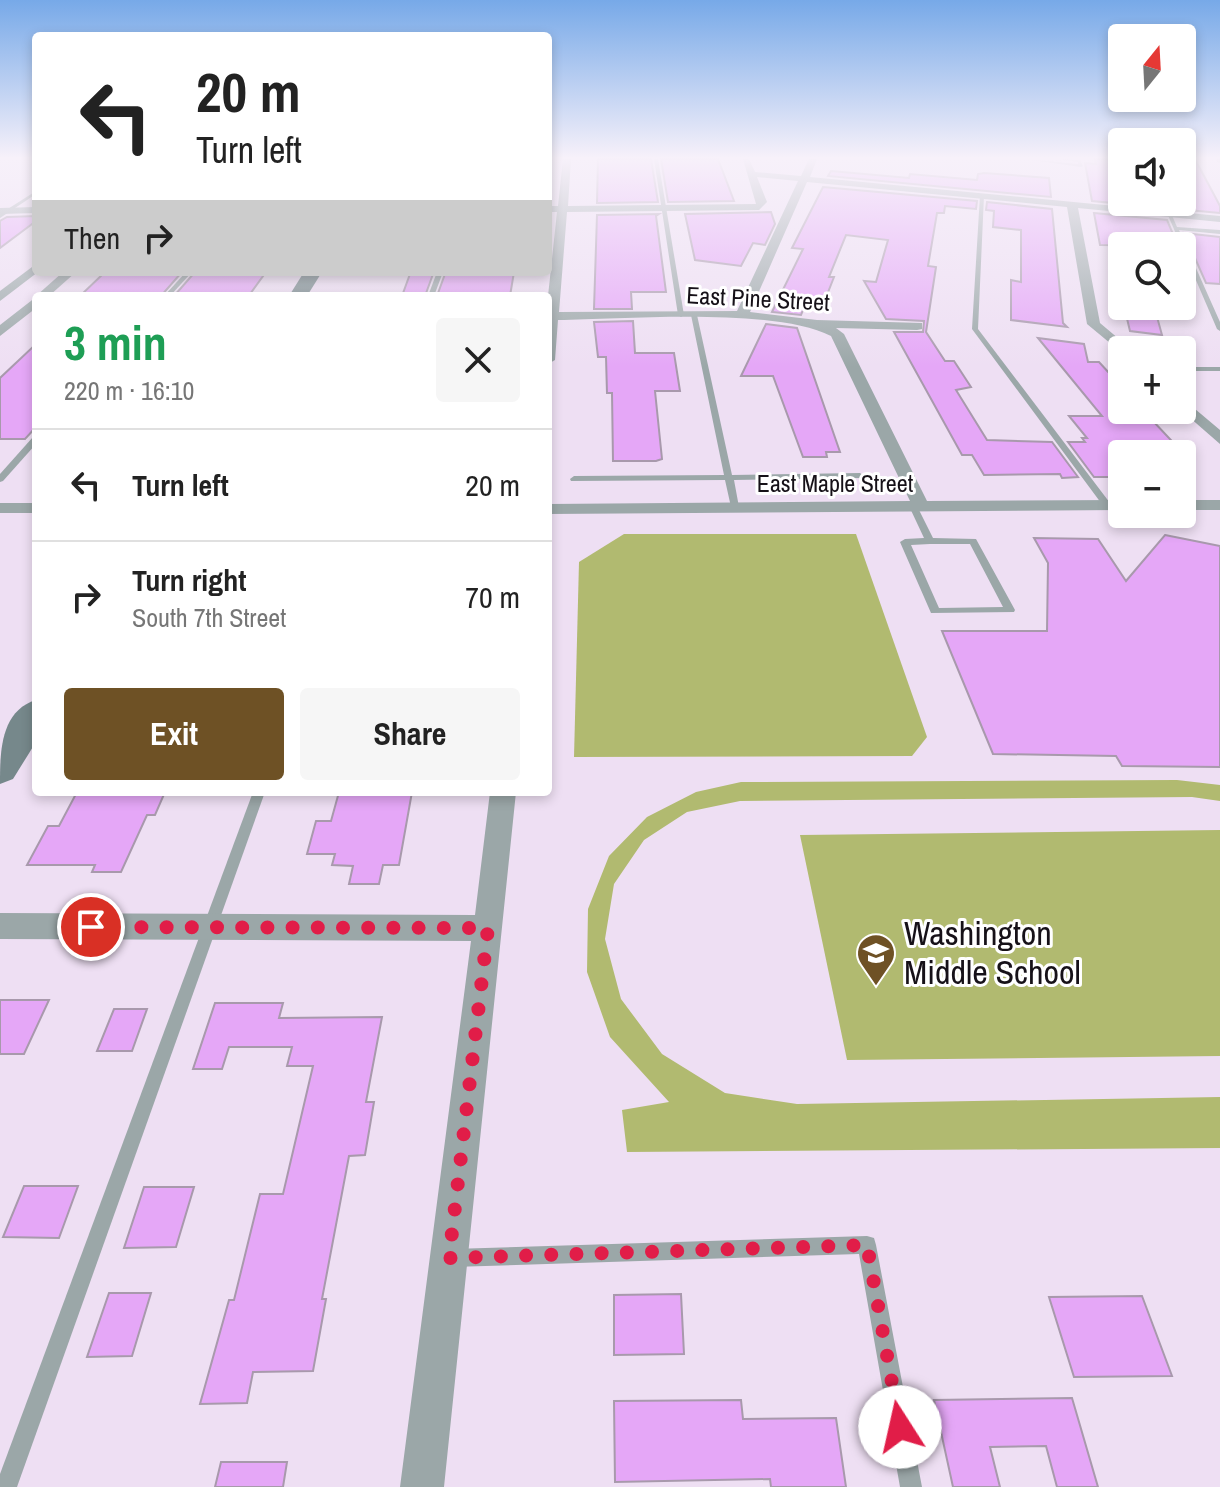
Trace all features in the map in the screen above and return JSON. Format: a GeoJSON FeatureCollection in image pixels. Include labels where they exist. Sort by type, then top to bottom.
{"type":"FeatureCollection","features":[{"type":"Feature","properties":{"kind":"street"},"geometry":{"type":"LineString","coordinates":[[552,300],[561,228]]}},
{"type":"Feature","properties":{"kind":"street"},"geometry":{"type":"LineString","coordinates":[[742,315],[781,228]]}},
{"type":"Feature","properties":{"kind":"street"},"geometry":{"type":"LineString","coordinates":[[1076,228],[1094,324],[1108,336]]}},
{"type":"Feature","properties":{"kind":"street"},"geometry":{"type":"LineString","coordinates":[[0,297],[32,271]]}},
{"type":"Feature","properties":{"kind":"street"},"geometry":{"type":"LineString","coordinates":[[47,292],[65,276]]}},
{"type":"Feature","properties":{"kind":"street"},"geometry":{"type":"LineString","coordinates":[[0,332],[32,304]]}},
{"type":"Feature","properties":{"kind":"street","name":"East Pine Street"},"geometry":{"type":"LineString","coordinates":[[552,316],[742,315],[817,324],[917,326]]}},
{"type":"Feature","properties":{"kind":"street"},"geometry":{"type":"LineString","coordinates":[[0,319],[32,319]]}},
{"type":"Feature","properties":{"kind":"street"},"geometry":{"type":"LineString","coordinates":[[817,324],[837,334],[917,506]]}},
{"type":"Feature","properties":{"kind":"street"},"geometry":{"type":"LineString","coordinates":[[1196,416],[1220,439]]}},
{"type":"Feature","properties":{"kind":"street","name":"East Maple Street"},"geometry":{"type":"LineString","coordinates":[[552,509],[1108,505]]}},
{"type":"Feature","properties":{"kind":"street"},"geometry":{"type":"LineString","coordinates":[[1196,505],[1220,505]]}},
{"type":"Feature","properties":{"kind":"street"},"geometry":{"type":"LineString","coordinates":[[0,508],[32,508]]}},
{"type":"Feature","properties":{"kind":"street"},"geometry":{"type":"LineString","coordinates":[[0,769],[32,719]]}},
{"type":"Feature","properties":{"kind":"street"},"geometry":{"type":"LineString","coordinates":[[422,1487],[503,796]]}},
{"type":"Feature","properties":{"kind":"street"},"geometry":{"type":"LineString","coordinates":[[0,926],[488,928]]}},
{"type":"Feature","properties":{"kind":"lane"},"geometry":{"type":"LineString","coordinates":[[668,228],[735,507]]}},
{"type":"Feature","properties":{"kind":"lane"},"geometry":{"type":"LineString","coordinates":[[980,228],[975,329],[1108,497]]}},
{"type":"Feature","properties":{"kind":"lane"},"geometry":{"type":"LineString","coordinates":[[1175,228],[1220,329]]}},
{"type":"Feature","properties":{"kind":"lane"},"geometry":{"type":"LineString","coordinates":[[1179,228],[1220,232]]}},
{"type":"Feature","properties":{"kind":"lane"},"geometry":{"type":"LineString","coordinates":[[171,292],[185,276]]}},
{"type":"Feature","properties":{"kind":"lane"},"geometry":{"type":"LineString","coordinates":[[1196,369],[1220,369]]}},
{"type":"Feature","properties":{"kind":"lane"},"geometry":{"type":"LineString","coordinates":[[0,479],[32,443]]}},
{"type":"Feature","properties":{"kind":"lane"},"geometry":{"type":"LineString","coordinates":[[574,479],[860,476]]}},
{"type":"Feature","properties":{"kind":"lane"},"geometry":{"type":"LineString","coordinates":[[917,506],[930,541]]}},
{"type":"Feature","properties":{"kind":"lane"},"geometry":{"type":"LineString","coordinates":[[930,541],[973,541],[1010,610],[935,611],[905,542],[930,541]]}},
{"type":"Feature","properties":{"kind":"lane"},"geometry":{"type":"LineString","coordinates":[[6,1487],[258,796]]}},
{"type":"Feature","properties":{"kind":"lane"},"geometry":{"type":"LineString","coordinates":[[449,1258],[867,1245],[911,1487]]}},
{"type":"Feature","properties":{"kind":"green space"},"geometry":{"type":"Polygon","coordinates":[[[624,534],[856,534],[927,737],[912,756],[574,757],[579,562],[624,534]]]}},
{"type":"Feature","properties":{"kind":"green space"},"geometry":{"type":"Polygon","coordinates":[[[1177,780],[1220,785],[1220,801],[1192,797],[740,801],[687,812],[644,840],[614,884],[605,939],[621,999],[662,1054],[725,1093],[797,1104],[1220,1097],[1220,1148],[627,1152],[622,1110],[669,1102],[610,1037],[587,972],[588,909],[609,856],[647,817],[696,792],[741,782],[1177,780]]]}},
{"type":"Feature","properties":{"kind":"green space"},"geometry":{"type":"Polygon","coordinates":[[[1220,830],[1220,1056],[847,1060],[800,835],[1220,830]]]}},
{"type":"Feature","properties":{"kind":"building"},"geometry":{"type":"Polygon","coordinates":[[[0,228],[26,228],[0,248],[0,228]]]}},
{"type":"Feature","properties":{"kind":"building"},"geometry":{"type":"Polygon","coordinates":[[[597,228],[658,228],[666,292],[631,292],[632,309],[594,309],[597,228]]]}},
{"type":"Feature","properties":{"kind":"building"},"geometry":{"type":"Polygon","coordinates":[[[688,228],[773,228],[765,245],[753,243],[741,266],[695,260],[688,228]]]}},
{"type":"Feature","properties":{"kind":"building"},"geometry":{"type":"Polygon","coordinates":[[[802,228],[934,228],[928,266],[936,267],[926,332],[945,361],[954,361],[971,387],[956,390],[987,440],[1052,442],[1078,477],[1062,478],[1060,474],[984,475],[972,455],[962,455],[894,332],[923,332],[924,321],[886,319],[864,281],[876,282],[888,240],[846,235],[829,277],[834,277],[823,305],[806,303],[801,315],[772,312],[803,249],[792,248],[802,228]]]}},
{"type":"Feature","properties":{"kind":"building"},"geometry":{"type":"Polygon","coordinates":[[[1006,228],[1054,228],[1063,323],[1067,327],[1011,320],[1011,280],[1021,282],[1021,230],[1006,228]]]}},
{"type":"Feature","properties":{"kind":"building"},"geometry":{"type":"Polygon","coordinates":[[[1097,228],[1171,228],[1172,232],[1108,232],[1108,245],[1100,245],[1097,228]]]}},
{"type":"Feature","properties":{"kind":"building"},"geometry":{"type":"Polygon","coordinates":[[[1196,234],[1220,237],[1220,284],[1206,283],[1196,260],[1196,234]]]}},
{"type":"Feature","properties":{"kind":"building"},"geometry":{"type":"Polygon","coordinates":[[[101,276],[178,276],[164,292],[84,292],[101,276]]]}},
{"type":"Feature","properties":{"kind":"building"},"geometry":{"type":"Polygon","coordinates":[[[192,276],[263,276],[251,292],[178,292],[192,276]]]}},
{"type":"Feature","properties":{"kind":"building"},"geometry":{"type":"Polygon","coordinates":[[[409,276],[432,276],[426,292],[403,292],[409,276]]]}},
{"type":"Feature","properties":{"kind":"building"},"geometry":{"type":"Polygon","coordinates":[[[444,276],[513,276],[511,292],[438,292],[444,276]]]}},
{"type":"Feature","properties":{"kind":"building"},"geometry":{"type":"Polygon","coordinates":[[[1127,320],[1158,320],[1162,335],[1130,331],[1127,320]]]}},
{"type":"Feature","properties":{"kind":"building"},"geometry":{"type":"Polygon","coordinates":[[[633,321],[635,353],[674,353],[680,391],[655,391],[662,459],[656,461],[613,461],[612,393],[607,393],[606,357],[598,357],[594,322],[633,321]]]}},
{"type":"Feature","properties":{"kind":"building"},"geometry":{"type":"Polygon","coordinates":[[[766,324],[797,328],[840,452],[826,452],[827,457],[803,457],[773,376],[741,376],[766,324]]]}},
{"type":"Feature","properties":{"kind":"building"},"geometry":{"type":"Polygon","coordinates":[[[1038,338],[1084,344],[1088,362],[1099,362],[1108,372],[1108,424],[1156,424],[1171,440],[1108,440],[1108,477],[1094,477],[1068,442],[1085,442],[1082,438],[1087,438],[1069,416],[1102,416],[1038,338]]]}},
{"type":"Feature","properties":{"kind":"building"},"geometry":{"type":"Polygon","coordinates":[[[32,348],[32,431],[25,439],[0,439],[0,378],[32,348]]]}},
{"type":"Feature","properties":{"kind":"building"},"geometry":{"type":"Polygon","coordinates":[[[1165,535],[1220,546],[1220,767],[1122,766],[1116,756],[993,754],[942,631],[1047,631],[1048,563],[1034,538],[1098,539],[1126,581],[1165,535]]]}},
{"type":"Feature","properties":{"kind":"building"},"geometry":{"type":"Polygon","coordinates":[[[75,796],[163,796],[155,815],[147,815],[121,872],[92,872],[95,865],[27,865],[48,826],[59,826],[75,796]]]}},
{"type":"Feature","properties":{"kind":"building"},"geometry":{"type":"Polygon","coordinates":[[[338,796],[411,796],[399,865],[383,865],[379,884],[349,884],[353,866],[332,865],[335,854],[307,854],[316,821],[331,821],[338,796]]]}},
{"type":"Feature","properties":{"kind":"building"},"geometry":{"type":"Polygon","coordinates":[[[0,1000],[49,1000],[24,1054],[0,1054],[0,1000]]]}},
{"type":"Feature","properties":{"kind":"building"},"geometry":{"type":"Polygon","coordinates":[[[215,1003],[283,1003],[279,1018],[382,1017],[366,1102],[374,1102],[365,1155],[349,1156],[322,1299],[326,1299],[313,1371],[253,1372],[247,1403],[200,1404],[229,1300],[234,1300],[260,1194],[283,1194],[313,1066],[287,1066],[292,1047],[229,1047],[222,1069],[193,1069],[215,1003]]]}},
{"type":"Feature","properties":{"kind":"building"},"geometry":{"type":"Polygon","coordinates":[[[114,1009],[147,1009],[132,1051],[97,1051],[114,1009]]]}},
{"type":"Feature","properties":{"kind":"building"},"geometry":{"type":"Polygon","coordinates":[[[24,1186],[78,1186],[59,1238],[3,1237],[24,1186]]]}},
{"type":"Feature","properties":{"kind":"building"},"geometry":{"type":"Polygon","coordinates":[[[144,1187],[194,1187],[176,1247],[124,1248],[144,1187]]]}},
{"type":"Feature","properties":{"kind":"building"},"geometry":{"type":"Polygon","coordinates":[[[109,1293],[151,1293],[132,1356],[87,1357],[109,1293]]]}},
{"type":"Feature","properties":{"kind":"building"},"geometry":{"type":"Polygon","coordinates":[[[681,1294],[684,1354],[614,1355],[614,1295],[681,1294]]]}},
{"type":"Feature","properties":{"kind":"building"},"geometry":{"type":"Polygon","coordinates":[[[1142,1296],[1172,1376],[1074,1377],[1049,1297],[1142,1296]]]}},
{"type":"Feature","properties":{"kind":"building"},"geometry":{"type":"Polygon","coordinates":[[[1072,1398],[1098,1487],[1057,1487],[1046,1446],[990,1447],[1000,1487],[953,1487],[934,1400],[1072,1398]]]}},
{"type":"Feature","properties":{"kind":"building"},"geometry":{"type":"Polygon","coordinates":[[[741,1400],[743,1419],[836,1418],[846,1487],[771,1487],[770,1479],[615,1482],[614,1401],[741,1400]]]}},
{"type":"Feature","properties":{"kind":"building"},"geometry":{"type":"Polygon","coordinates":[[[221,1462],[287,1462],[283,1487],[215,1487],[221,1462]]]}},
{"type":"Feature","properties":{"kind":"place","name":"Washington Middle School"},"geometry":{"type":"Point","coordinates":[876,987]}},
{"type":"Feature","properties":{"kind":"route"},"geometry":{"type":"LineString","coordinates":[[91,927],[488,928],[449,1258],[867,1245],[900,1427]]}}]}
